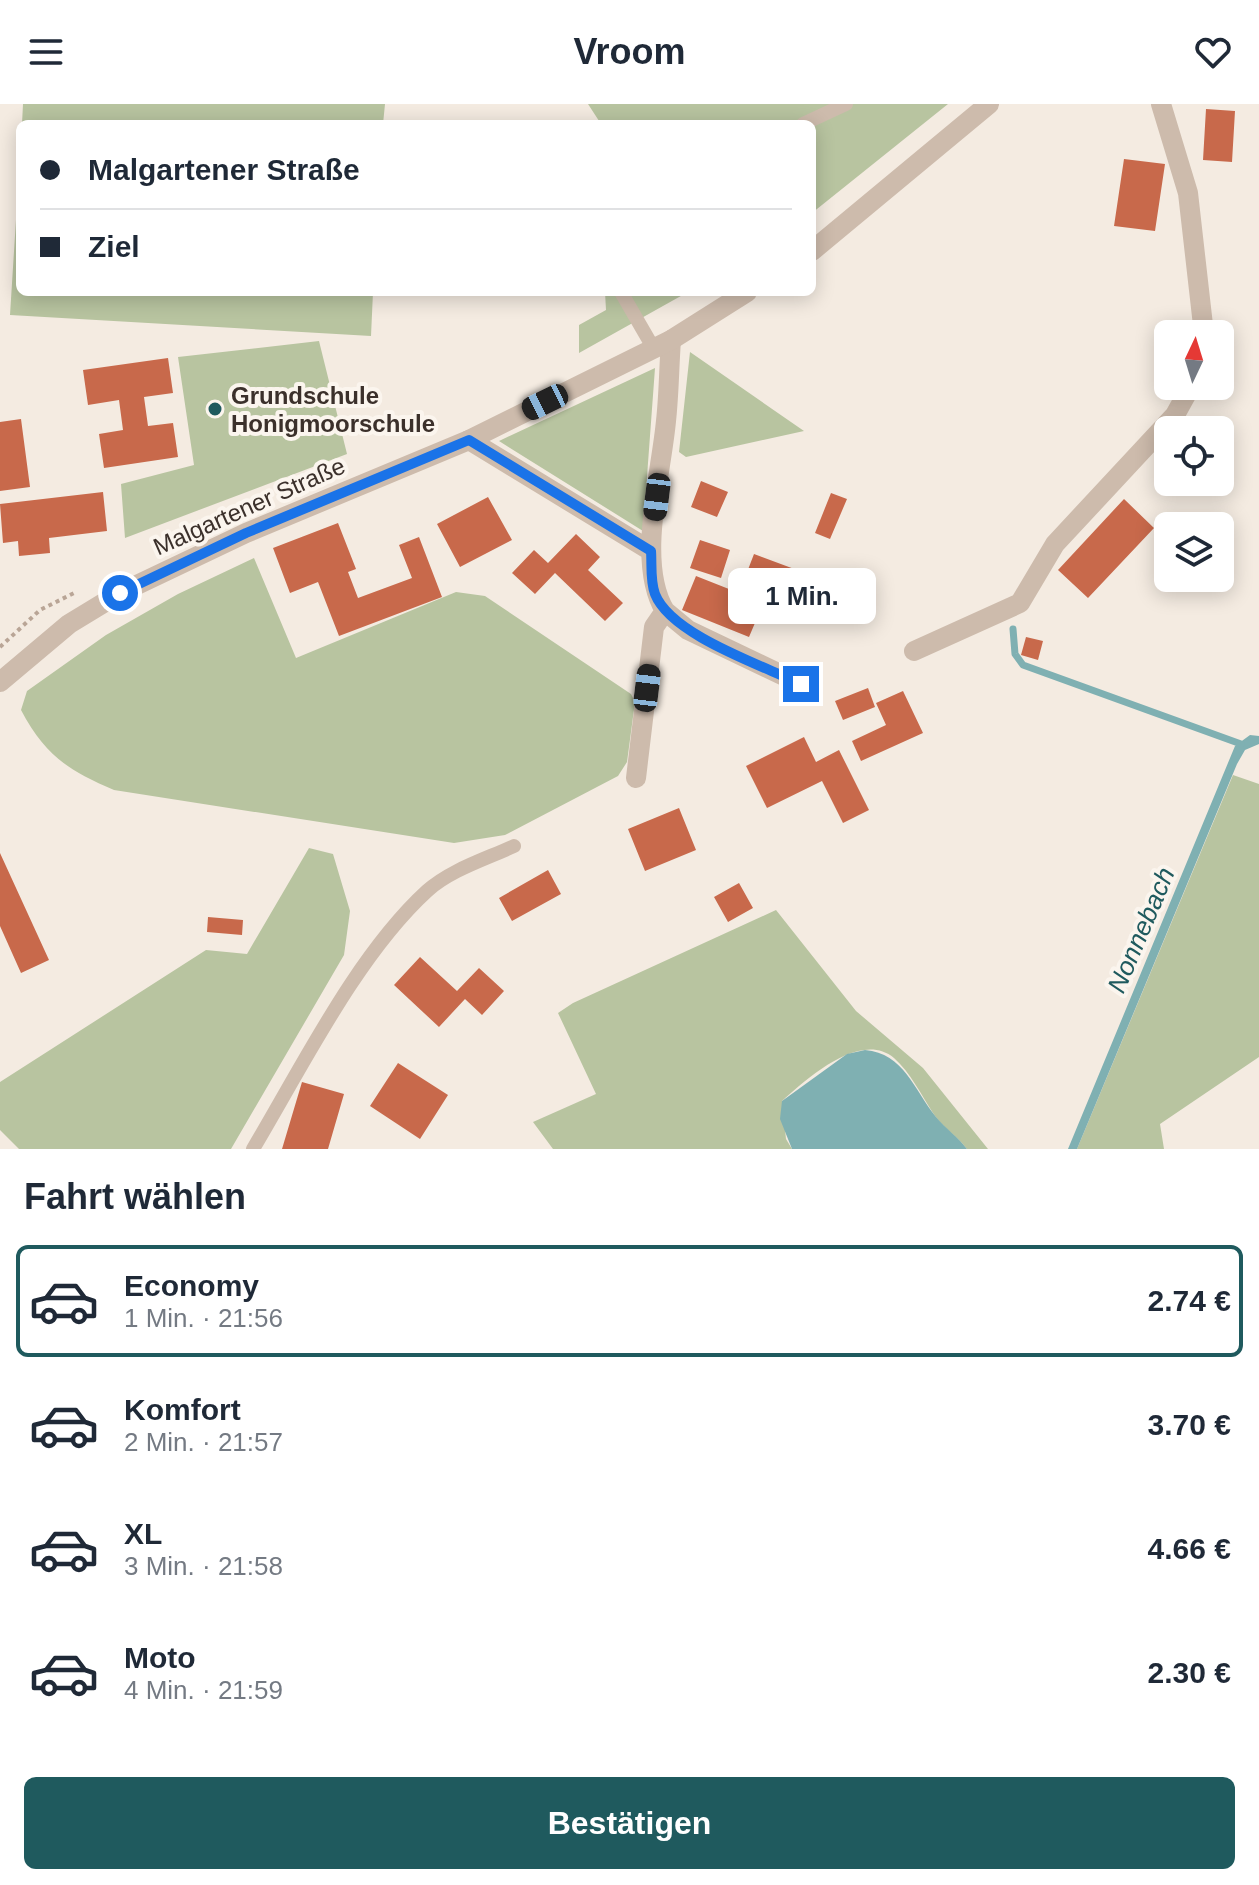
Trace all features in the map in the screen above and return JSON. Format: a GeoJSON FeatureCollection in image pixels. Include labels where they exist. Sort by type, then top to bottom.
{"type":"FeatureCollection","features":[{"type":"Feature","properties":{"kind":"street"},"geometry":{"type":"LineString","coordinates":[[816,248],[989,104]]}},
{"type":"Feature","properties":{"kind":"street"},"geometry":{"type":"LineString","coordinates":[[1161,104],[1188,193],[1202,320]]}},
{"type":"Feature","properties":{"kind":"street","name":"Malgartener Straße"},"geometry":{"type":"LineString","coordinates":[[0,682],[69,624],[120,593],[246,533],[469,440],[662,344],[740,296]]}},
{"type":"Feature","properties":{"kind":"street"},"geometry":{"type":"LineString","coordinates":[[662,344],[667,417],[651,551],[654,593],[665,611],[688,630],[801,684]]}},
{"type":"Feature","properties":{"kind":"street"},"geometry":{"type":"LineString","coordinates":[[914,651],[1020,603],[1055,544],[1175,415],[1183,400]]}},
{"type":"Feature","properties":{"kind":"street"},"geometry":{"type":"LineString","coordinates":[[469,440],[651,551]]}},
{"type":"Feature","properties":{"kind":"street"},"geometry":{"type":"LineString","coordinates":[[636,778],[654,627],[665,611]]}},
{"type":"Feature","properties":{"kind":"lane"},"geometry":{"type":"LineString","coordinates":[[812,120],[846,104]]}},
{"type":"Feature","properties":{"kind":"lane"},"geometry":{"type":"LineString","coordinates":[[624,296],[662,344]]}},
{"type":"Feature","properties":{"kind":"lane"},"geometry":{"type":"LineString","coordinates":[[253,1149],[337,1007],[371,957],[428,890],[514,846]]}},
{"type":"Feature","properties":{"kind":"green space"},"geometry":{"type":"Polygon","coordinates":[[[23,104],[385,104],[383,120],[22,120],[23,104]]]}},
{"type":"Feature","properties":{"kind":"green space"},"geometry":{"type":"Polygon","coordinates":[[[588,104],[948,104],[816,210],[816,120],[598,120],[588,104]]]}},
{"type":"Feature","properties":{"kind":"green space"},"geometry":{"type":"Polygon","coordinates":[[[16,220],[16,296],[373,296],[371,336],[10,315],[16,220]]]}},
{"type":"Feature","properties":{"kind":"green space"},"geometry":{"type":"Polygon","coordinates":[[[605,296],[681,296],[579,353],[579,325],[606,310],[605,296]]]}},
{"type":"Feature","properties":{"kind":"green space"},"geometry":{"type":"Polygon","coordinates":[[[319,341],[347,454],[125,538],[121,484],[194,465],[178,357],[319,341]]]}},
{"type":"Feature","properties":{"kind":"green space"},"geometry":{"type":"Polygon","coordinates":[[[690,352],[804,431],[686,457],[679,452],[690,352]]]}},
{"type":"Feature","properties":{"kind":"green space"},"geometry":{"type":"Polygon","coordinates":[[[655,368],[643,531],[499,441],[655,368]]]}},
{"type":"Feature","properties":{"kind":"green space"},"geometry":{"type":"Polygon","coordinates":[[[254,558],[296,658],[456,592],[485,596],[631,694],[635,702],[627,762],[618,776],[505,835],[454,843],[114,790],[70,768],[39,739],[21,710],[27,691],[106,635],[178,594],[254,558]]]}},
{"type":"Feature","properties":{"kind":"green space"},"geometry":{"type":"Polygon","coordinates":[[[1233,775],[1259,784],[1259,1057],[1160,1124],[1164,1149],[1077,1149],[1233,775]]]}},
{"type":"Feature","properties":{"kind":"green space"},"geometry":{"type":"Polygon","coordinates":[[[309,848],[333,854],[350,911],[344,955],[231,1149],[19,1149],[0,1130],[0,1082],[206,950],[247,954],[309,848]]]}},
{"type":"Feature","properties":{"kind":"green space"},"geometry":{"type":"Polygon","coordinates":[[[776,910],[856,1011],[923,1068],[988,1149],[967,1149],[937,1118],[894,1058],[880,1051],[866,1050],[850,1054],[819,1070],[782,1101],[786,1139],[792,1149],[553,1149],[533,1122],[596,1094],[558,1013],[573,1003],[776,910]]]}},
{"type":"Feature","properties":{"kind":"water"},"geometry":{"type":"Polygon","coordinates":[[[1250,735],[1259,736],[1259,744],[1245,750],[1237,764],[1077,1149],[1068,1149],[1235,746],[1250,735]]]}},
{"type":"Feature","properties":{"kind":"water"},"geometry":{"type":"Polygon","coordinates":[[[865,1050],[878,1053],[899,1065],[936,1117],[967,1149],[792,1149],[780,1119],[782,1101],[847,1054],[865,1050]]]}},
{"type":"Feature","properties":{"kind":"building"},"geometry":{"type":"Polygon","coordinates":[[[1206,109],[1235,111],[1232,162],[1203,160],[1206,109]]]}},
{"type":"Feature","properties":{"kind":"building"},"geometry":{"type":"Polygon","coordinates":[[[1124,159],[1165,164],[1155,231],[1114,226],[1124,159]]]}},
{"type":"Feature","properties":{"kind":"building","name":"Grundschule Honigmoorschule"},"geometry":{"type":"Polygon","coordinates":[[[168,358],[173,393],[144,397],[148,426],[173,423],[178,457],[104,468],[99,434],[123,430],[119,400],[88,405],[83,370],[168,358]]]}},
{"type":"Feature","properties":{"kind":"building"},"geometry":{"type":"Polygon","coordinates":[[[21,419],[30,487],[0,491],[0,422],[21,419]]]}},
{"type":"Feature","properties":{"kind":"building"},"geometry":{"type":"Polygon","coordinates":[[[701,481],[728,492],[717,517],[691,507],[701,481]]]}},
{"type":"Feature","properties":{"kind":"building"},"geometry":{"type":"Polygon","coordinates":[[[103,492],[107,531],[49,538],[50,553],[19,556],[18,541],[3,543],[0,504],[103,492]]]}},
{"type":"Feature","properties":{"kind":"building"},"geometry":{"type":"Polygon","coordinates":[[[831,493],[847,499],[830,539],[815,533],[831,493]]]}},
{"type":"Feature","properties":{"kind":"building"},"geometry":{"type":"Polygon","coordinates":[[[488,497],[512,540],[460,567],[437,524],[488,497]]]}},
{"type":"Feature","properties":{"kind":"building"},"geometry":{"type":"Polygon","coordinates":[[[1124,499],[1154,528],[1088,598],[1058,570],[1124,499]]]}},
{"type":"Feature","properties":{"kind":"building"},"geometry":{"type":"Polygon","coordinates":[[[338,523],[356,569],[348,572],[358,598],[412,578],[399,545],[419,537],[442,597],[339,636],[318,582],[290,593],[273,548],[338,523]]]}},
{"type":"Feature","properties":{"kind":"building"},"geometry":{"type":"Polygon","coordinates":[[[576,534],[600,557],[588,570],[623,603],[605,621],[555,573],[535,594],[512,573],[534,550],[548,563],[576,534]]]}},
{"type":"Feature","properties":{"kind":"building"},"geometry":{"type":"Polygon","coordinates":[[[700,540],[730,550],[721,578],[690,568],[700,540]]]}},
{"type":"Feature","properties":{"kind":"building"},"geometry":{"type":"Polygon","coordinates":[[[754,554],[805,573],[791,607],[766,597],[749,637],[682,610],[696,576],[739,593],[754,554]]]}},
{"type":"Feature","properties":{"kind":"building"},"geometry":{"type":"Polygon","coordinates":[[[1026,637],[1043,641],[1038,660],[1021,655],[1026,637]]]}},
{"type":"Feature","properties":{"kind":"building"},"geometry":{"type":"Polygon","coordinates":[[[868,688],[875,707],[843,720],[835,701],[868,688]]]}},
{"type":"Feature","properties":{"kind":"building"},"geometry":{"type":"Polygon","coordinates":[[[903,691],[923,733],[861,761],[852,741],[886,725],[876,703],[903,691]]]}},
{"type":"Feature","properties":{"kind":"building"},"geometry":{"type":"Polygon","coordinates":[[[804,737],[816,762],[839,750],[869,810],[843,823],[822,781],[767,808],[746,766],[804,737]]]}},
{"type":"Feature","properties":{"kind":"building"},"geometry":{"type":"Polygon","coordinates":[[[679,808],[696,850],[645,871],[628,829],[679,808]]]}},
{"type":"Feature","properties":{"kind":"building"},"geometry":{"type":"Polygon","coordinates":[[[0,853],[49,960],[21,973],[0,926],[0,853]]]}},
{"type":"Feature","properties":{"kind":"building"},"geometry":{"type":"Polygon","coordinates":[[[548,870],[561,894],[512,921],[499,898],[548,870]]]}},
{"type":"Feature","properties":{"kind":"building"},"geometry":{"type":"Polygon","coordinates":[[[739,883],[753,908],[728,922],[714,897],[739,883]]]}},
{"type":"Feature","properties":{"kind":"building"},"geometry":{"type":"Polygon","coordinates":[[[208,917],[243,920],[242,935],[207,932],[208,917]]]}},
{"type":"Feature","properties":{"kind":"building"},"geometry":{"type":"Polygon","coordinates":[[[420,957],[457,991],[479,968],[504,991],[482,1015],[465,999],[439,1027],[394,985],[420,957]]]}},
{"type":"Feature","properties":{"kind":"building"},"geometry":{"type":"Polygon","coordinates":[[[398,1063],[448,1095],[420,1139],[370,1106],[398,1063]]]}},
{"type":"Feature","properties":{"kind":"building"},"geometry":{"type":"Polygon","coordinates":[[[302,1082],[344,1094],[328,1149],[282,1149],[302,1082]]]}},
{"type":"Feature","properties":{"kind":"waterway"},"geometry":{"type":"LineString","coordinates":[[1013,629],[1015,654],[1023,665],[1241,744]]}},
{"type":"Feature","properties":{"kind":"place","name":"Grundschule Honigmoorschule"},"geometry":{"type":"Point","coordinates":[215,409]}},
{"type":"Feature","properties":{"kind":"route"},"geometry":{"type":"LineString","coordinates":[[120,593],[246,533],[469,440],[651,551],[654,593],[665,611],[688,630],[801,684]]}},
{"type":"Feature","properties":{"kind":"water label","name":"Nonnebach"},"geometry":{"type":"Point","coordinates":[1141,930]}}]}
